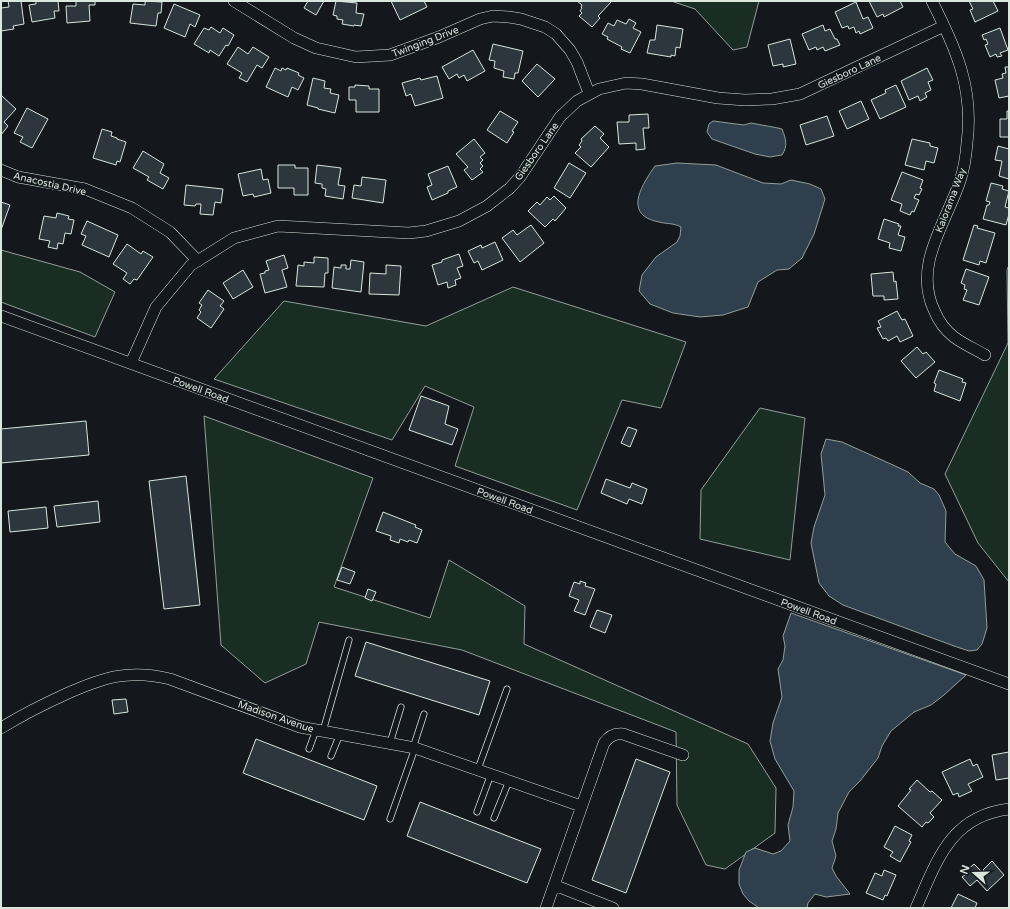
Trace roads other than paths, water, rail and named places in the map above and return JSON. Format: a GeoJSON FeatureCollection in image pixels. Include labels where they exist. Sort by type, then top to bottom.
{"type":"FeatureCollection","features":[{"type":"Feature","properties":{"kind":"street","name":"Twinging Drive"},"geometry":{"type":"LineString","coordinates":[[234,1],[294,38],[316,48],[356,57],[390,55],[439,37],[480,19],[493,16],[521,19],[545,27],[556,34],[570,50],[577,62],[589,93]]}},
{"type":"Feature","properties":{"kind":"street","name":"Kalorama Way"},"geometry":{"type":"LineString","coordinates":[[932,1],[954,47],[966,83],[969,107],[968,136],[964,168],[928,260],[927,285],[934,311],[948,331],[955,338],[985,355]]}},
{"type":"Feature","properties":{"kind":"street","name":"Giesboro Lane"},"geometry":{"type":"LineString","coordinates":[[131,363],[156,307],[191,265],[234,238],[278,226],[409,234],[442,227],[459,221],[487,206],[510,188],[520,177],[560,117],[571,106],[589,93],[610,86],[626,83],[642,84],[718,98],[746,100],[800,94],[944,26]]}},
{"type":"Feature","properties":{"kind":"street","name":"Anacostia Drive"},"geometry":{"type":"LineString","coordinates":[[1,170],[18,177],[85,189],[132,208],[170,232],[198,260]]}},
{"type":"Feature","properties":{"kind":"street","name":"Powell Road"},"geometry":{"type":"LineString","coordinates":[[1,316],[1009,684]]}},
{"type":"Feature","properties":{"kind":"street","name":"Madison Avenue"},"geometry":{"type":"LineString","coordinates":[[1,728],[35,708],[90,683],[113,676],[136,674],[153,675],[170,679],[286,722],[320,731],[414,748],[581,806]]}},
{"type":"Feature","properties":{"kind":"street"},"geometry":{"type":"LineString","coordinates":[[546,908],[604,743],[610,736],[615,734],[623,734],[683,755]]}},
{"type":"Feature","properties":{"kind":"street"},"geometry":{"type":"LineString","coordinates":[[916,908],[939,856],[954,836],[973,821],[984,816],[1009,809]]}},
{"type":"Feature","properties":{"kind":"street"},"geometry":{"type":"LineString","coordinates":[[554,885],[613,908]]}},
{"type":"Feature","properties":{"kind":"lane"},"geometry":{"type":"LineString","coordinates":[[310,749],[320,731],[349,640]]}},
{"type":"Feature","properties":{"kind":"lane"},"geometry":{"type":"LineString","coordinates":[[478,769],[507,689]]}},
{"type":"Feature","properties":{"kind":"lane"},"geometry":{"type":"LineString","coordinates":[[390,743],[401,707]]}},
{"type":"Feature","properties":{"kind":"lane"},"geometry":{"type":"LineString","coordinates":[[390,819],[424,714]]}},
{"type":"Feature","properties":{"kind":"lane"},"geometry":{"type":"LineString","coordinates":[[331,756],[340,734]]}},
{"type":"Feature","properties":{"kind":"lane"},"geometry":{"type":"LineString","coordinates":[[477,812],[491,774]]}},
{"type":"Feature","properties":{"kind":"lane"},"geometry":{"type":"LineString","coordinates":[[494,818],[509,781]]}},
{"type":"Feature","properties":{"kind":"water"},"geometry":{"type":"Polygon","coordinates":[[[713,121],[744,125],[751,123],[782,129],[786,142],[784,152],[782,155],[770,157],[755,154],[712,139],[707,132],[709,124],[713,121]]]}},
{"type":"Feature","properties":{"kind":"water"},"geometry":{"type":"Polygon","coordinates":[[[677,163],[716,165],[763,183],[781,184],[791,180],[810,184],[821,189],[825,199],[814,234],[802,258],[789,269],[777,270],[758,282],[748,307],[723,315],[700,317],[673,313],[650,304],[639,291],[642,275],[656,257],[677,242],[680,236],[681,227],[648,218],[641,213],[638,206],[638,199],[645,182],[655,166],[677,163]]]}},
{"type":"Feature","properties":{"kind":"water"},"geometry":{"type":"Polygon","coordinates":[[[826,439],[842,442],[908,472],[920,483],[934,489],[939,495],[946,511],[945,542],[955,554],[976,566],[984,580],[987,628],[982,644],[977,650],[969,651],[954,646],[843,605],[829,596],[819,583],[811,543],[814,527],[825,495],[821,454],[826,439]]]}},
{"type":"Feature","properties":{"kind":"water"},"geometry":{"type":"Polygon","coordinates":[[[791,613],[966,675],[931,705],[914,712],[891,731],[882,746],[878,758],[860,781],[849,792],[838,813],[836,829],[832,841],[836,856],[832,868],[836,876],[850,894],[826,897],[815,894],[808,903],[807,908],[759,908],[749,901],[743,894],[739,884],[739,870],[746,852],[755,848],[773,854],[781,851],[790,841],[788,825],[793,807],[794,791],[775,759],[770,741],[773,723],[782,697],[778,669],[783,660],[785,646],[783,636],[791,613]]]}}]}
